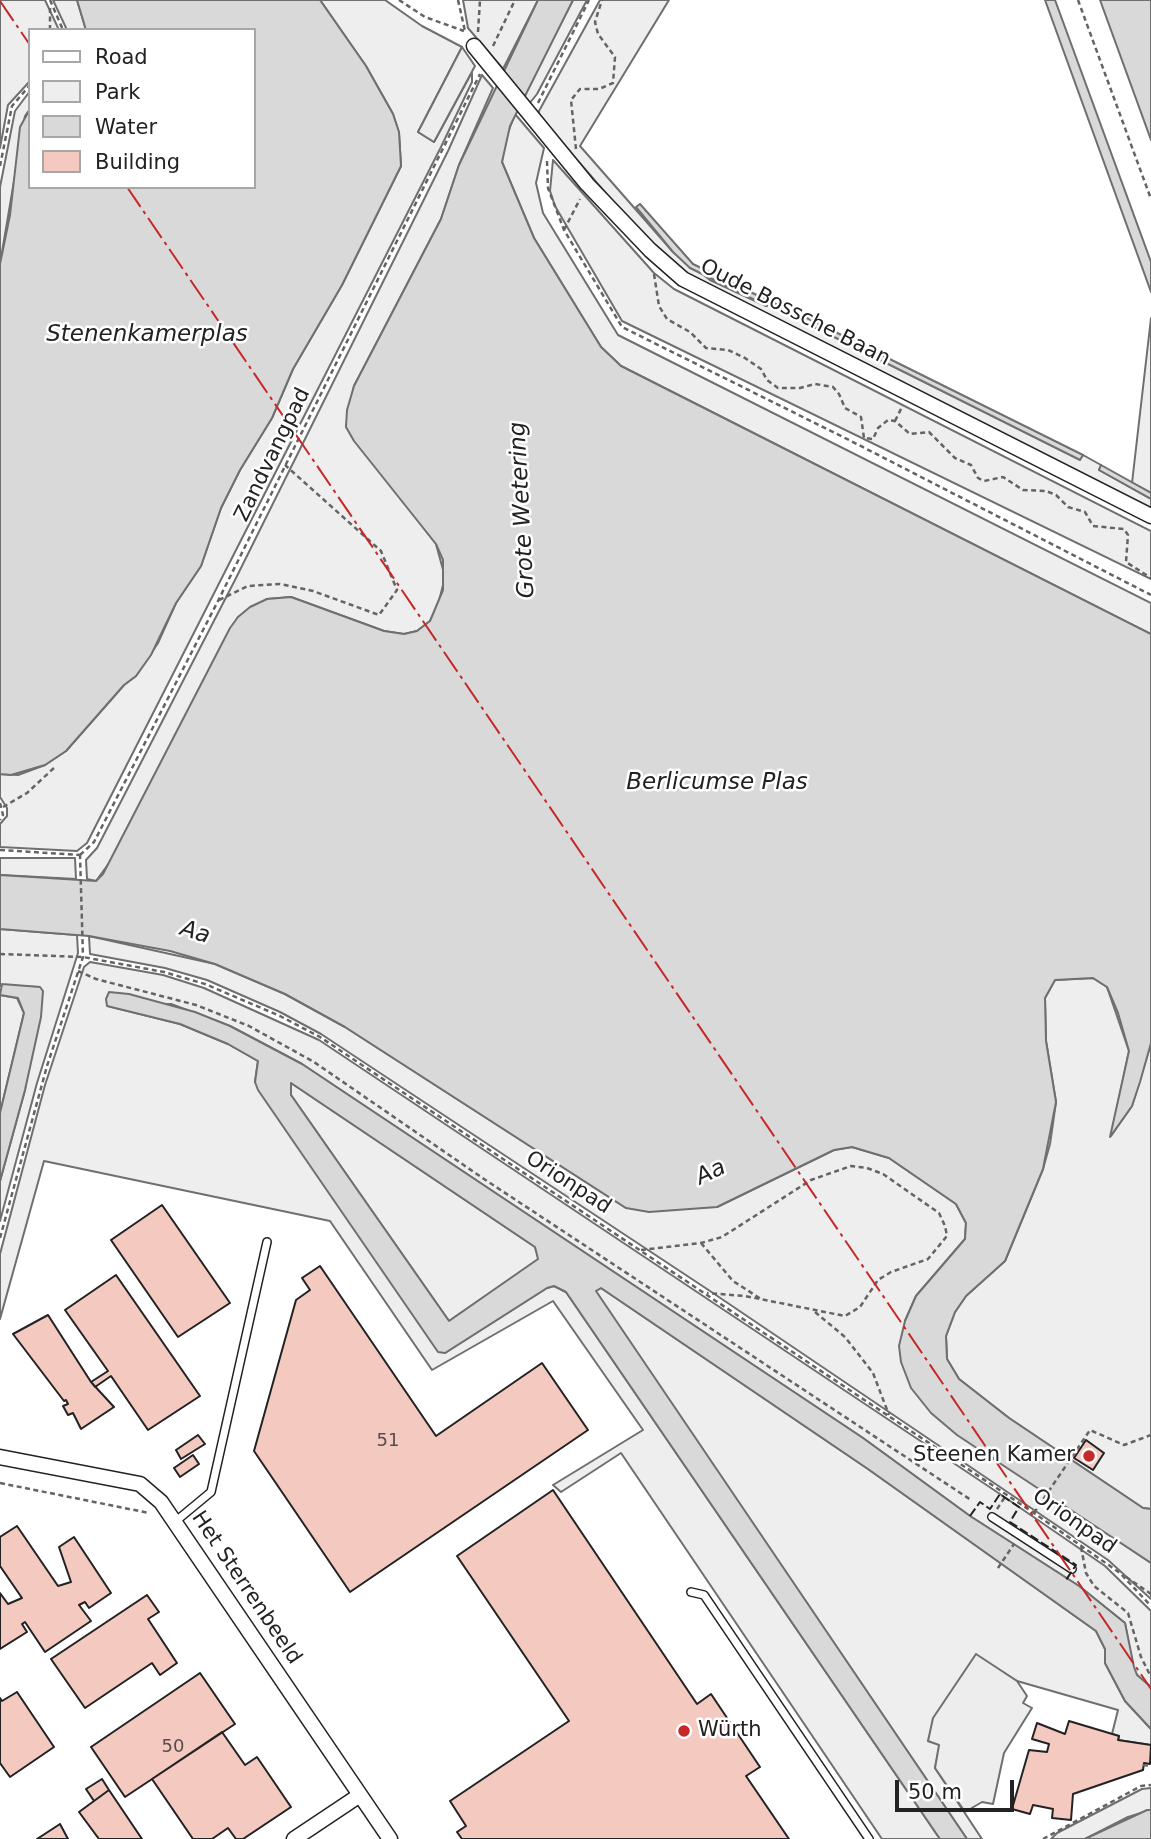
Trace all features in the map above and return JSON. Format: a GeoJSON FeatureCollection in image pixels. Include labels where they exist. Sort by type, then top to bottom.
{"type":"FeatureCollection","features":[{"type":"Feature","properties":{"kind":"street","name":"Oude Bossche Baan"},"geometry":{"type":"LineString","coordinates":[[474,46],[574,170],[650,250],[683,279],[1151,516]]}},
{"type":"Feature","properties":{"kind":"street","name":"Het Sterrenbeeld"},"geometry":{"type":"LineString","coordinates":[[0,1457],[140,1484],[176,1521],[390,1839]]}},
{"type":"Feature","properties":{"kind":"street"},"geometry":{"type":"LineString","coordinates":[[294,1839],[360,1795]]}},
{"type":"Feature","properties":{"kind":"lane"},"geometry":{"type":"LineString","coordinates":[[176,1521],[211,1492],[267,1242]]}},
{"type":"Feature","properties":{"kind":"lane"},"geometry":{"type":"LineString","coordinates":[[992,1517],[1072,1569]]}},
{"type":"Feature","properties":{"kind":"lane"},"geometry":{"type":"LineString","coordinates":[[691,1592],[704,1595],[869,1839]]}},
{"type":"Feature","properties":{"kind":"path"},"geometry":{"type":"LineString","coordinates":[[399,0],[425,17],[464,31]]}},
{"type":"Feature","properties":{"kind":"path"},"geometry":{"type":"LineString","coordinates":[[458,0],[464,31],[474,46]]}},
{"type":"Feature","properties":{"kind":"path"},"geometry":{"type":"LineString","coordinates":[[474,46],[480,24],[480,0]]}},
{"type":"Feature","properties":{"kind":"path","name":"Zandvangpad"},"geometry":{"type":"LineString","coordinates":[[80,855],[94,842],[218,601],[489,67],[515,0]]}},
{"type":"Feature","properties":{"kind":"path"},"geometry":{"type":"LineString","coordinates":[[532,115],[589,0]]}},
{"type":"Feature","properties":{"kind":"path"},"geometry":{"type":"LineString","coordinates":[[574,170],[578,138],[571,100],[580,89],[599,89],[613,83],[615,57],[598,34],[595,22],[602,0]]}},
{"type":"Feature","properties":{"kind":"path"},"geometry":{"type":"LineString","coordinates":[[1078,0],[1151,199]]}},
{"type":"Feature","properties":{"kind":"path"},"geometry":{"type":"LineString","coordinates":[[50,2],[50,28]]}},
{"type":"Feature","properties":{"kind":"path"},"geometry":{"type":"LineString","coordinates":[[50,2],[62,28]]}},
{"type":"Feature","properties":{"kind":"path"},"geometry":{"type":"LineString","coordinates":[[0,166],[12,106],[28,87]]}},
{"type":"Feature","properties":{"kind":"path"},"geometry":{"type":"LineString","coordinates":[[548,140],[548,188],[564,230],[622,327],[851,441],[1151,596]]}},
{"type":"Feature","properties":{"kind":"path"},"geometry":{"type":"LineString","coordinates":[[564,230],[587,184]]}},
{"type":"Feature","properties":{"kind":"path"},"geometry":{"type":"LineString","coordinates":[[650,250],[659,306],[667,319],[691,332],[706,348],[728,350],[745,358],[761,369],[767,380],[778,388],[800,388],[815,384],[833,387],[845,408],[861,417],[864,438]]}},
{"type":"Feature","properties":{"kind":"path"},"geometry":{"type":"LineString","coordinates":[[851,441],[873,439],[878,428],[888,420],[895,421],[910,434],[929,432],[955,458],[971,465],[978,478],[984,481],[1003,477],[1023,490],[1046,491],[1056,495],[1068,507],[1085,512],[1093,526],[1124,529],[1128,535],[1126,562],[1151,578]]}},
{"type":"Feature","properties":{"kind":"path"},"geometry":{"type":"LineString","coordinates":[[218,601],[248,586],[280,584],[313,591],[379,615],[397,590],[381,551],[285,465]]}},
{"type":"Feature","properties":{"kind":"path"},"geometry":{"type":"LineString","coordinates":[[0,820],[2,805],[27,793],[55,767]]}},
{"type":"Feature","properties":{"kind":"path"},"geometry":{"type":"LineString","coordinates":[[0,850],[80,855],[83,957],[39,1093],[0,1238]]}},
{"type":"Feature","properties":{"kind":"path","name":"Orionpad"},"geometry":{"type":"LineString","coordinates":[[0,954],[83,957],[164,972],[195,981],[280,1016],[320,1037],[1007,1494],[1120,1573],[1151,1606]]}},
{"type":"Feature","properties":{"kind":"path"},"geometry":{"type":"LineString","coordinates":[[78,971],[96,979],[196,1004],[249,1026],[314,1062],[484,1179],[971,1500]]}},
{"type":"Feature","properties":{"kind":"path"},"geometry":{"type":"LineString","coordinates":[[641,1250],[701,1243],[722,1237],[811,1180],[850,1166],[883,1174],[939,1213],[947,1236],[928,1259],[909,1264],[885,1276],[860,1307],[845,1316],[706,1293]]}},
{"type":"Feature","properties":{"kind":"path"},"geometry":{"type":"LineString","coordinates":[[701,1243],[733,1281],[764,1301]]}},
{"type":"Feature","properties":{"kind":"path"},"geometry":{"type":"LineString","coordinates":[[812,1310],[845,1337],[873,1373],[889,1416]]}},
{"type":"Feature","properties":{"kind":"path"},"geometry":{"type":"LineString","coordinates":[[1034,1513],[1090,1430],[1124,1445],[1151,1435]]}},
{"type":"Feature","properties":{"kind":"path"},"geometry":{"type":"LineString","coordinates":[[0,1483],[150,1513],[156,1518]]}},
{"type":"Feature","properties":{"kind":"path"},"geometry":{"type":"LineString","coordinates":[[992,1517],[1007,1494]]}},
{"type":"Feature","properties":{"kind":"path"},"geometry":{"type":"LineString","coordinates":[[998,1568],[1020,1535]]}},
{"type":"Feature","properties":{"kind":"path"},"geometry":{"type":"LineString","coordinates":[[1081,1545],[1086,1573],[1094,1586],[1128,1613],[1141,1657],[1151,1677]]}},
{"type":"Feature","properties":{"kind":"path"},"geometry":{"type":"LineString","coordinates":[[1120,1573],[1151,1594]]}},
{"type":"Feature","properties":{"kind":"path"},"geometry":{"type":"LineString","coordinates":[[1143,1765],[1151,1766]]}},
{"type":"Feature","properties":{"kind":"path"},"geometry":{"type":"LineString","coordinates":[[1043,1839],[1141,1786],[1150,1785]]}},
{"type":"Feature","properties":{"kind":"green space"},"geometry":{"type":"Polygon","coordinates":[[[0,0],[45,0],[58,28],[28,28],[28,83],[8,105],[0,148],[0,0]]]}},
{"type":"Feature","properties":{"kind":"green space"},"geometry":{"type":"Polygon","coordinates":[[[53,0],[77,0],[85,28],[66,28],[53,0]]]}},
{"type":"Feature","properties":{"kind":"green space"},"geometry":{"type":"Polygon","coordinates":[[[320,0],[385,0],[422,26],[462,47],[418,132],[434,142],[472,72],[472,82],[87,843],[77,851],[0,847],[0,824],[7,816],[7,808],[0,797],[0,774],[18,775],[45,765],[66,751],[124,685],[136,676],[158,643],[176,603],[201,566],[221,508],[240,470],[272,418],[293,369],[342,285],[401,166],[399,133],[393,114],[366,66],[320,0]]]}},
{"type":"Feature","properties":{"kind":"green space"},"geometry":{"type":"Polygon","coordinates":[[[463,0],[538,0],[503,69],[468,28],[463,0]]]}},
{"type":"Feature","properties":{"kind":"green space"},"geometry":{"type":"Polygon","coordinates":[[[573,0],[587,0],[537,94],[529,104],[522,97],[573,0]]]}},
{"type":"Feature","properties":{"kind":"green space"},"geometry":{"type":"Polygon","coordinates":[[[600,0],[669,0],[580,146],[673,252],[710,280],[766,306],[769,301],[789,309],[786,312],[1080,459],[1083,455],[1101,465],[1099,470],[1151,499],[1151,510],[681,275],[662,258],[539,116],[539,111],[600,0]]]}},
{"type":"Feature","properties":{"kind":"green space"},"geometry":{"type":"Polygon","coordinates":[[[482,75],[493,88],[459,165],[441,219],[354,386],[346,427],[436,544],[445,577],[438,605],[430,621],[417,631],[404,634],[384,631],[291,597],[267,599],[238,617],[115,855],[96,881],[87,879],[86,860],[97,848],[236,578],[448,151],[482,75]]]}},
{"type":"Feature","properties":{"kind":"green space"},"geometry":{"type":"Polygon","coordinates":[[[28,94],[28,112],[25,116],[0,264],[0,187],[15,111],[28,94]]]}},
{"type":"Feature","properties":{"kind":"green space"},"geometry":{"type":"Polygon","coordinates":[[[515,114],[544,148],[536,183],[543,213],[618,335],[1151,603],[1151,634],[621,366],[601,347],[534,238],[509,179],[502,162],[504,143],[515,114]]]}},
{"type":"Feature","properties":{"kind":"green space"},"geometry":{"type":"Polygon","coordinates":[[[553,160],[654,273],[674,289],[1151,531],[1151,579],[622,321],[555,206],[550,191],[553,160]]]}},
{"type":"Feature","properties":{"kind":"green space"},"geometry":{"type":"Polygon","coordinates":[[[1151,318],[1151,493],[1132,483],[1151,318]]]}},
{"type":"Feature","properties":{"kind":"green space"},"geometry":{"type":"Polygon","coordinates":[[[0,858],[75,858],[76,879],[0,875],[0,858]]]}},
{"type":"Feature","properties":{"kind":"green space"},"geometry":{"type":"Polygon","coordinates":[[[0,929],[77,935],[78,953],[37,1083],[0,1221],[0,1181],[25,1090],[39,987],[0,986],[0,929]]]}},
{"type":"Feature","properties":{"kind":"green space"},"geometry":{"type":"Polygon","coordinates":[[[89,936],[215,964],[285,994],[345,1027],[626,1208],[717,1207],[834,1150],[852,1147],[889,1158],[956,1204],[966,1223],[965,1239],[916,1296],[905,1321],[1041,1489],[1151,1563],[1151,1599],[1108,1560],[707,1289],[321,1034],[280,1012],[207,980],[165,968],[90,954],[89,936]]]}},
{"type":"Feature","properties":{"kind":"green space"},"geometry":{"type":"Polygon","coordinates":[[[90,962],[163,975],[204,988],[319,1040],[1000,1494],[1105,1566],[1151,1611],[1151,1687],[1137,1675],[1133,1667],[1125,1623],[1079,1586],[970,1516],[863,1438],[302,1064],[230,1026],[171,1004],[108,1006],[180,1024],[228,1044],[258,1061],[255,1082],[445,1353],[547,1288],[554,1286],[566,1292],[940,1839],[882,1839],[621,1453],[561,1492],[553,1485],[643,1430],[553,1301],[432,1370],[330,1221],[44,1161],[0,1319],[0,1254],[45,1085],[84,967],[90,962]]]}},
{"type":"Feature","properties":{"kind":"green space"},"geometry":{"type":"Polygon","coordinates":[[[1093,978],[1107,987],[1129,1051],[1111,1136],[1132,1106],[1151,1043],[1151,1509],[1143,1508],[1009,1418],[959,1379],[947,1359],[946,1336],[955,1312],[966,1296],[1005,1261],[1043,1169],[1050,1144],[1056,1102],[1046,1041],[1045,998],[1055,980],[1093,978]]]}},
{"type":"Feature","properties":{"kind":"green space"},"geometry":{"type":"Polygon","coordinates":[[[0,995],[17,998],[24,1013],[0,1113],[0,995]]]}},
{"type":"Feature","properties":{"kind":"green space"},"geometry":{"type":"Polygon","coordinates":[[[291,1083],[535,1247],[539,1259],[449,1321],[291,1095],[291,1083]]]}},
{"type":"Feature","properties":{"kind":"green space"},"geometry":{"type":"Polygon","coordinates":[[[601,1288],[868,1469],[1096,1631],[1105,1649],[1105,1663],[1125,1701],[1151,1729],[1151,1745],[1118,1740],[1119,1736],[1112,1734],[1118,1710],[1017,1681],[976,1655],[928,1741],[940,1744],[935,1768],[982,1839],[967,1839],[595,1291],[601,1288]]]}},
{"type":"Feature","properties":{"kind":"green space"},"geometry":{"type":"Polygon","coordinates":[[[1151,1788],[1151,1810],[1128,1817],[1085,1839],[1051,1839],[1057,1833],[1142,1789],[1151,1788]]]}},
{"type":"Feature","properties":{"kind":"shaded area"},"geometry":{"type":"Polygon","coordinates":[[[462,47],[475,66],[434,142],[418,132],[462,47]]]}},
{"type":"Feature","properties":{"kind":"shaded area"},"geometry":{"type":"Polygon","coordinates":[[[976,1654],[1017,1681],[1027,1696],[1023,1703],[1032,1708],[1004,1753],[993,1804],[982,1802],[965,1812],[935,1768],[939,1745],[928,1741],[933,1718],[976,1654]]]}},
{"type":"Feature","properties":{"kind":"water","name":"Stenenkamerplas"},"geometry":{"type":"Polygon","coordinates":[[[77,0],[320,0],[366,66],[393,114],[399,132],[401,166],[342,285],[293,369],[272,418],[240,470],[221,508],[201,566],[176,603],[151,655],[136,676],[124,685],[66,751],[45,765],[11,775],[0,774],[0,264],[10,215],[20,127],[28,113],[28,189],[256,189],[256,28],[85,28],[77,0]]]}},
{"type":"Feature","properties":{"kind":"water","name":"Berlicumse Plas"},"geometry":{"type":"Polygon","coordinates":[[[538,0],[573,0],[510,126],[502,162],[534,238],[601,347],[621,366],[1151,634],[1151,1043],[1140,1082],[1132,1106],[1110,1137],[1129,1051],[1118,1013],[1107,987],[1093,978],[1055,980],[1045,998],[1046,1041],[1056,1102],[1043,1169],[1005,1261],[966,1296],[955,1312],[946,1336],[947,1359],[959,1379],[1009,1418],[1143,1508],[1151,1509],[1151,1563],[957,1435],[931,1413],[911,1388],[901,1362],[899,1346],[905,1321],[916,1296],[965,1239],[966,1223],[956,1204],[889,1158],[852,1147],[834,1150],[717,1207],[649,1212],[626,1208],[345,1027],[285,994],[215,964],[170,951],[89,936],[0,929],[0,875],[96,881],[103,874],[230,628],[250,607],[267,599],[291,597],[384,631],[404,634],[417,631],[430,621],[443,590],[443,560],[436,544],[354,441],[346,427],[347,410],[354,386],[441,219],[459,165],[538,0]]]}},
{"type":"Feature","properties":{"kind":"water"},"geometry":{"type":"Polygon","coordinates":[[[1045,0],[1055,0],[1151,262],[1151,292],[1045,0]]]}},
{"type":"Feature","properties":{"kind":"water"},"geometry":{"type":"Polygon","coordinates":[[[1100,0],[1151,0],[1151,140],[1100,0]]]}},
{"type":"Feature","properties":{"kind":"water"},"geometry":{"type":"Polygon","coordinates":[[[640,204],[693,264],[769,301],[767,306],[690,268],[673,252],[636,207],[640,204]]]}},
{"type":"Feature","properties":{"kind":"water"},"geometry":{"type":"Polygon","coordinates":[[[789,309],[1083,455],[1080,460],[786,313],[789,309]]]}},
{"type":"Feature","properties":{"kind":"water"},"geometry":{"type":"Polygon","coordinates":[[[1101,465],[1151,493],[1151,499],[1099,470],[1101,465]]]}},
{"type":"Feature","properties":{"kind":"water"},"geometry":{"type":"Polygon","coordinates":[[[2,984],[40,987],[43,991],[41,1017],[25,1090],[0,1181],[0,1113],[24,1013],[18,998],[0,995],[2,984]]]}},
{"type":"Feature","properties":{"kind":"water"},"geometry":{"type":"Polygon","coordinates":[[[109,992],[129,994],[195,1012],[230,1026],[302,1064],[863,1438],[970,1516],[1079,1586],[1125,1623],[1137,1675],[1151,1687],[1151,1729],[1125,1701],[1105,1663],[1105,1649],[1096,1631],[868,1469],[601,1288],[596,1291],[967,1839],[940,1839],[566,1292],[554,1286],[547,1288],[445,1353],[438,1352],[258,1090],[255,1082],[258,1061],[228,1044],[180,1024],[107,1006],[109,992]],[[291,1083],[291,1095],[449,1321],[538,1259],[535,1247],[291,1083]]]}},
{"type":"Feature","properties":{"kind":"water"},"geometry":{"type":"Polygon","coordinates":[[[1151,1810],[1151,1839],[1085,1839],[1151,1810]]]}},
{"type":"Feature","properties":{"kind":"building"},"geometry":{"type":"Polygon","coordinates":[[[162,1205],[230,1303],[178,1337],[111,1240],[162,1205]]]}},
{"type":"Feature","properties":{"kind":"building"},"geometry":{"type":"Polygon","coordinates":[[[320,1266],[436,1436],[542,1363],[588,1430],[350,1592],[254,1451],[296,1300],[310,1290],[302,1278],[320,1266]]]}},
{"type":"Feature","properties":{"kind":"building"},"geometry":{"type":"Polygon","coordinates":[[[116,1275],[200,1396],[148,1430],[111,1376],[95,1387],[91,1382],[108,1371],[65,1310],[116,1275]]]}},
{"type":"Feature","properties":{"kind":"building"},"geometry":{"type":"Polygon","coordinates":[[[48,1315],[91,1382],[114,1407],[81,1429],[73,1413],[68,1415],[63,1406],[68,1404],[66,1400],[64,1401],[13,1334],[48,1315]]]}},
{"type":"Feature","properties":{"kind":"building"},"geometry":{"type":"Polygon","coordinates":[[[198,1435],[205,1444],[181,1459],[176,1450],[198,1435]]]}},
{"type":"Feature","properties":{"kind":"building","name":"Steenen Kamer"},"geometry":{"type":"Polygon","coordinates":[[[1086,1440],[1104,1453],[1093,1470],[1074,1458],[1086,1440]]]}},
{"type":"Feature","properties":{"kind":"building"},"geometry":{"type":"Polygon","coordinates":[[[193,1455],[199,1464],[180,1477],[174,1468],[193,1455]]]}},
{"type":"Feature","properties":{"kind":"building"},"geometry":{"type":"Polygon","coordinates":[[[553,1490],[697,1704],[711,1694],[760,1767],[746,1776],[789,1839],[462,1839],[457,1832],[466,1826],[450,1801],[569,1721],[457,1556],[553,1490]]]}},
{"type":"Feature","properties":{"kind":"building"},"geometry":{"type":"Polygon","coordinates":[[[17,1526],[58,1586],[71,1582],[59,1547],[74,1537],[111,1593],[89,1608],[85,1602],[79,1605],[91,1621],[45,1652],[25,1622],[22,1624],[27,1632],[0,1649],[0,1593],[8,1604],[22,1598],[0,1566],[0,1537],[17,1526]]]}},
{"type":"Feature","properties":{"kind":"building"},"geometry":{"type":"Polygon","coordinates":[[[147,1595],[159,1612],[148,1619],[177,1663],[160,1675],[152,1663],[85,1708],[51,1659],[147,1595]]]}},
{"type":"Feature","properties":{"kind":"building"},"geometry":{"type":"Polygon","coordinates":[[[200,1673],[235,1724],[125,1797],[91,1747],[200,1673]]]}},
{"type":"Feature","properties":{"kind":"building"},"geometry":{"type":"Polygon","coordinates":[[[17,1692],[54,1747],[10,1777],[0,1763],[0,1698],[2,1701],[17,1692]]]}},
{"type":"Feature","properties":{"kind":"building"},"geometry":{"type":"Polygon","coordinates":[[[1069,1721],[1119,1736],[1118,1740],[1151,1745],[1150,1764],[1144,1763],[1143,1770],[1073,1794],[1071,1820],[1052,1818],[1053,1809],[1033,1805],[1030,1814],[1012,1809],[1029,1750],[1047,1752],[1049,1744],[1032,1739],[1037,1723],[1065,1734],[1069,1721]]]}},
{"type":"Feature","properties":{"kind":"building"},"geometry":{"type":"Polygon","coordinates":[[[222,1732],[245,1765],[257,1757],[291,1807],[243,1839],[236,1839],[228,1828],[212,1839],[193,1839],[152,1779],[222,1732]]]}},
{"type":"Feature","properties":{"kind":"building"},"geometry":{"type":"Polygon","coordinates":[[[102,1779],[109,1790],[94,1801],[86,1789],[102,1779]]]}},
{"type":"Feature","properties":{"kind":"building"},"geometry":{"type":"Polygon","coordinates":[[[109,1790],[142,1839],[99,1839],[79,1812],[109,1790]]]}},
{"type":"Feature","properties":{"kind":"building"},"geometry":{"type":"Polygon","coordinates":[[[60,1824],[68,1839],[37,1839],[60,1824]]]}},
{"type":"Feature","properties":{"kind":"fence"},"geometry":{"type":"LineString","coordinates":[[970,1516],[980,1502],[990,1509],[1000,1494],[1019,1507],[1010,1522],[1076,1565],[1066,1580]]}},
{"type":"Feature","properties":{"kind":"power"},"geometry":{"type":"LineString","coordinates":[[0,1],[28,42]]}},
{"type":"Feature","properties":{"kind":"power"},"geometry":{"type":"LineString","coordinates":[[128,189],[1151,1689]]}},
{"type":"Feature","properties":{"kind":"place","name":"Steenen Kamer"},"geometry":{"type":"Point","coordinates":[1089,1456]}},
{"type":"Feature","properties":{"kind":"place","name":"Würth"},"geometry":{"type":"Point","coordinates":[684,1731]}},
{"type":"Feature","properties":{"kind":"water label","name":"Grote Wetering"},"geometry":{"type":"Point","coordinates":[523,510]}},
{"type":"Feature","properties":{"kind":"water label","name":"Aa"},"geometry":{"type":"Point","coordinates":[195,933]}},
{"type":"Feature","properties":{"kind":"water label","name":"Aa"},"geometry":{"type":"Point","coordinates":[711,1173]}}]}
